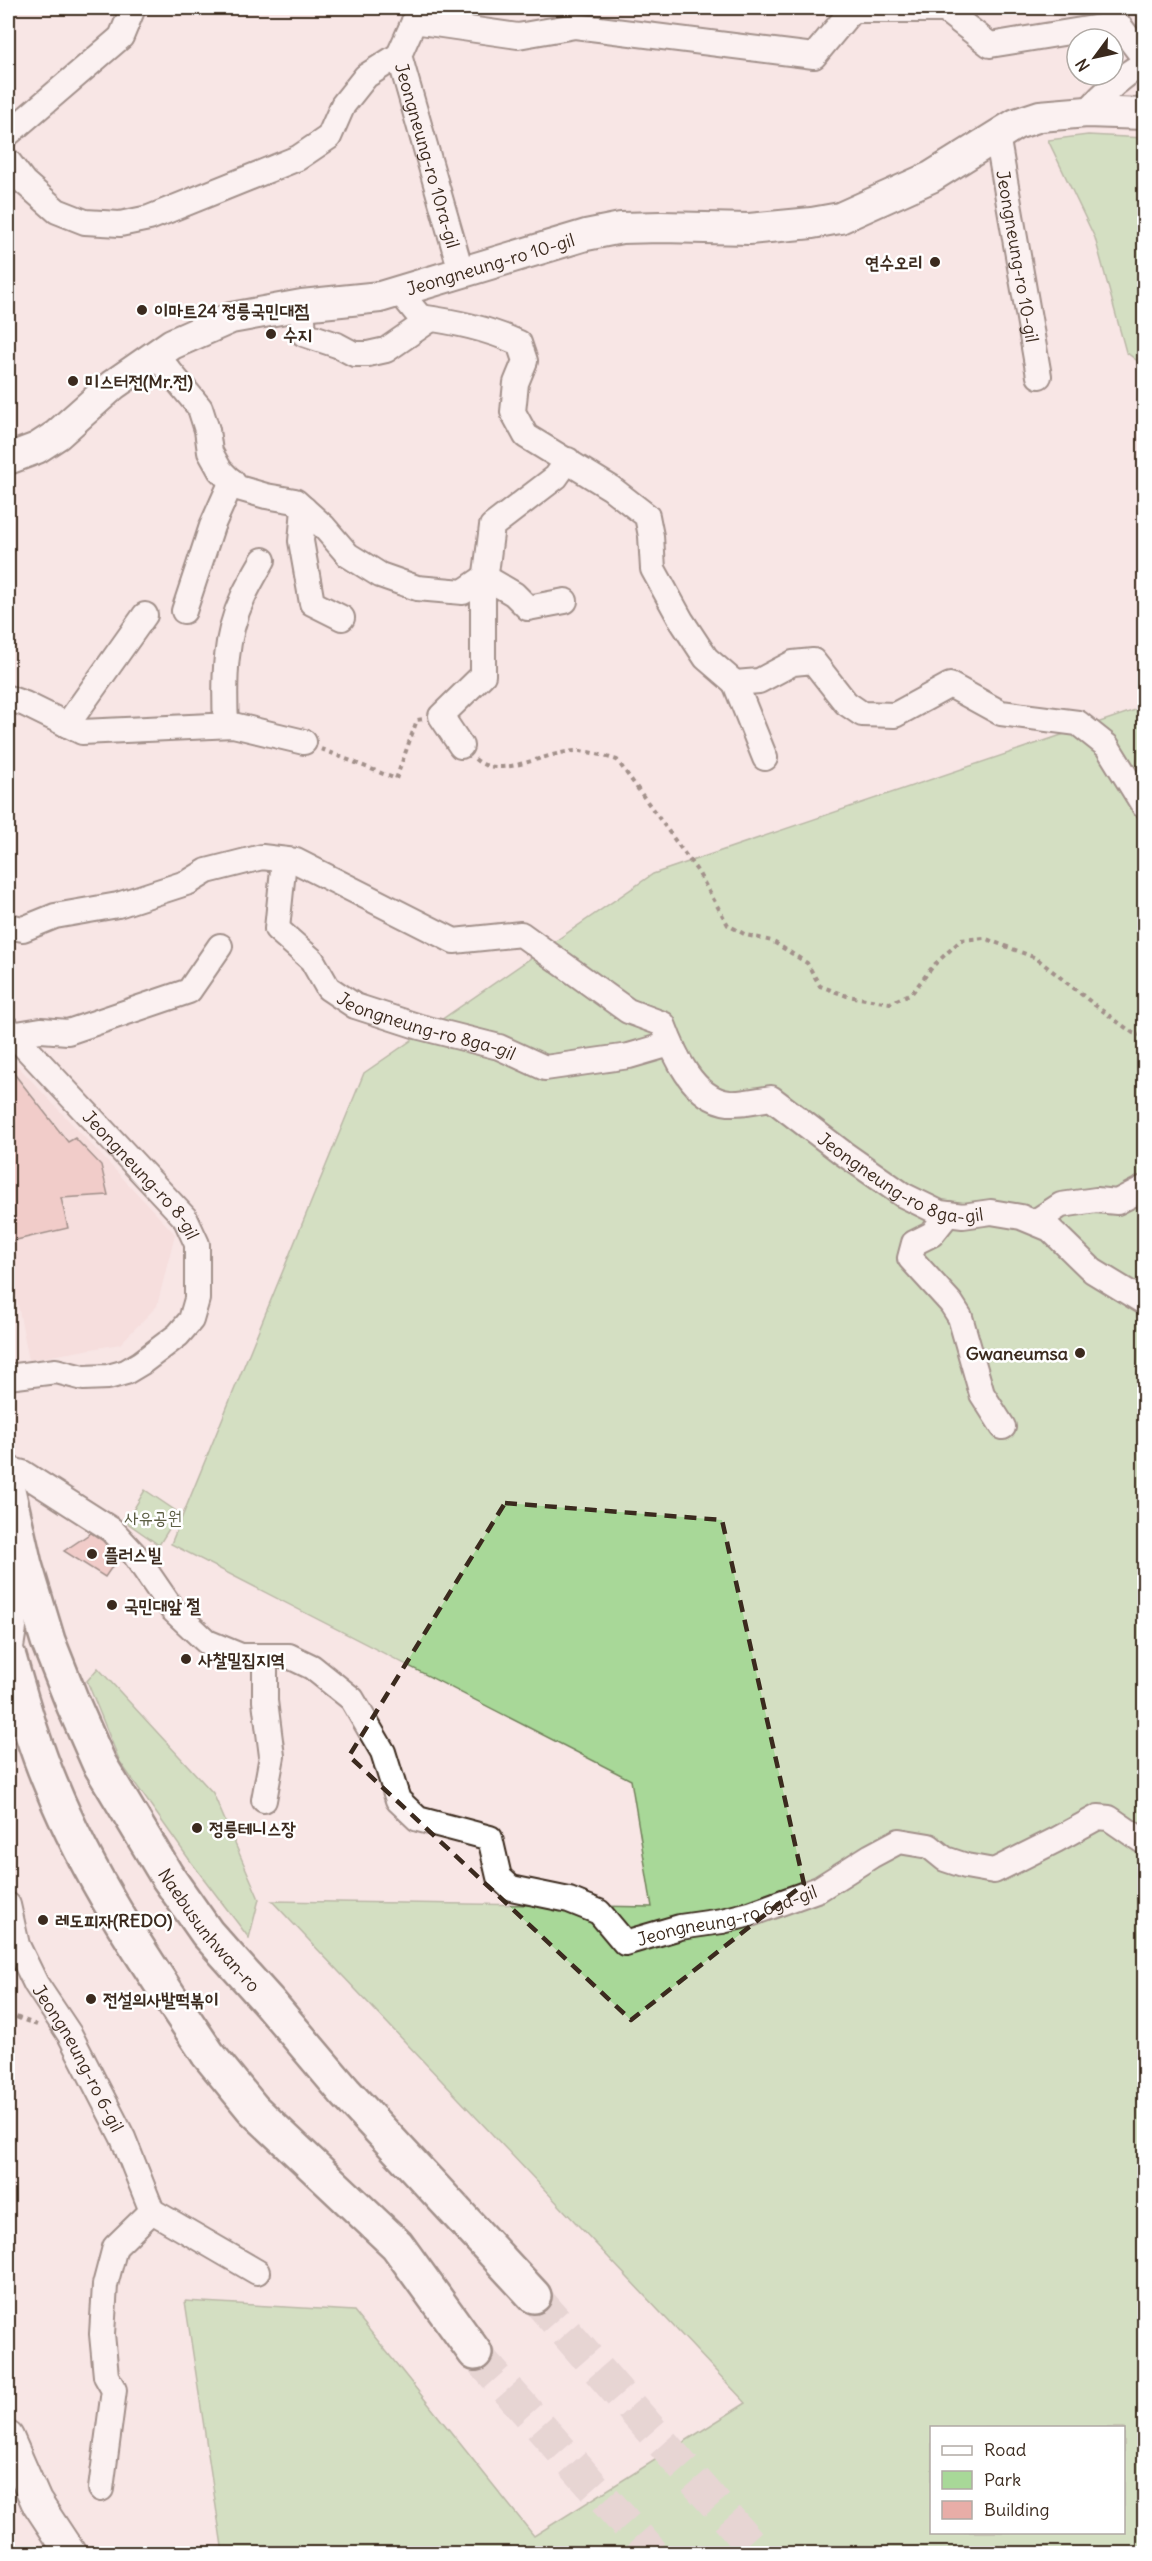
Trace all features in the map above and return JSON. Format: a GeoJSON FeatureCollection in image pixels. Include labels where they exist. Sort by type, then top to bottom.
{"type":"FeatureCollection","features":[{"type":"Feature","properties":{"kind":"highway","name":"Naebusunhwan-ro"},"geometry":{"type":"LineString","coordinates":[[8,1490],[25,1565],[48,1641],[99,1763],[167,1876],[207,1932],[345,2092],[534,2296]]}},
{"type":"Feature","properties":{"kind":"highway"},"geometry":{"type":"LineString","coordinates":[[8,1654],[50,1785],[82,1850],[135,1946],[208,2054],[253,2109],[397,2245],[475,2353]]}},
{"type":"Feature","properties":{"kind":"main road","name":"Jeongneung-ro 10-gil"},"geometry":{"type":"LineString","coordinates":[[8,459],[37,448],[57,435],[113,385],[156,354],[172,344],[231,318],[302,305],[380,297],[586,235],[621,228],[749,229],[840,218],[931,177],[1016,124],[1040,116],[1088,112],[1144,114]]}},
{"type":"Feature","properties":{"kind":"main road"},"geometry":{"type":"LineString","coordinates":[[8,2437],[36,2502],[71,2553]]}},
{"type":"Feature","properties":{"kind":"street"},"geometry":{"type":"LineString","coordinates":[[8,134],[121,37],[133,8]]}},
{"type":"Feature","properties":{"kind":"street"},"geometry":{"type":"LineString","coordinates":[[417,14],[518,36],[576,26],[814,56],[852,10],[945,10],[990,45],[1118,24],[1144,58]]}},
{"type":"Feature","properties":{"kind":"street","name":"Jeongneung-ro 10ra-gil"},"geometry":{"type":"LineString","coordinates":[[417,14],[399,56],[461,271]]}},
{"type":"Feature","properties":{"kind":"street"},"geometry":{"type":"LineString","coordinates":[[8,161],[24,182],[57,211],[85,222],[120,224],[149,218],[298,158],[329,136],[343,105],[366,76],[399,56]]}},
{"type":"Feature","properties":{"kind":"street"},"geometry":{"type":"LineString","coordinates":[[1088,112],[1102,94],[1144,63]]}},
{"type":"Feature","properties":{"kind":"street","name":"Jeongneung-ro 10-gil"},"geometry":{"type":"LineString","coordinates":[[997,135],[1039,376]]}},
{"type":"Feature","properties":{"kind":"street"},"geometry":{"type":"LineString","coordinates":[[403,289],[407,301],[420,317],[493,331],[519,343],[525,361],[516,383],[513,412],[526,436],[611,488],[647,516],[653,569],[681,620],[706,658],[735,683],[765,758]]}},
{"type":"Feature","properties":{"kind":"street"},"geometry":{"type":"LineString","coordinates":[[302,305],[304,334],[337,345],[354,354],[386,350],[431,319]]}},
{"type":"Feature","properties":{"kind":"street"},"geometry":{"type":"LineString","coordinates":[[156,354],[200,408],[207,430],[210,452],[220,470],[238,488],[295,501],[324,527],[348,555],[380,576],[417,588],[463,592],[485,577]]}},
{"type":"Feature","properties":{"kind":"street"},"geometry":{"type":"LineString","coordinates":[[461,746],[441,716],[483,675],[485,577],[492,526],[556,477],[567,460]]}},
{"type":"Feature","properties":{"kind":"street"},"geometry":{"type":"LineString","coordinates":[[184,611],[212,526],[232,481]]}},
{"type":"Feature","properties":{"kind":"street"},"geometry":{"type":"LineString","coordinates":[[304,509],[301,541],[312,603],[342,618]]}},
{"type":"Feature","properties":{"kind":"street"},"geometry":{"type":"LineString","coordinates":[[226,725],[224,676],[231,633],[242,598],[263,560]]}},
{"type":"Feature","properties":{"kind":"street"},"geometry":{"type":"LineString","coordinates":[[485,577],[514,594],[528,608],[565,602]]}},
{"type":"Feature","properties":{"kind":"street"},"geometry":{"type":"LineString","coordinates":[[67,724],[145,615]]}},
{"type":"Feature","properties":{"kind":"street"},"geometry":{"type":"LineString","coordinates":[[735,683],[759,681],[793,663],[813,661],[846,703],[862,714],[895,715],[950,685],[1001,713],[1078,723],[1107,746],[1144,806]]}},
{"type":"Feature","properties":{"kind":"street"},"geometry":{"type":"LineString","coordinates":[[8,698],[82,732],[226,725],[304,742]]}},
{"type":"Feature","properties":{"kind":"street","name":"Jeongneung-ro 8ga-gil"},"geometry":{"type":"LineString","coordinates":[[8,926],[23,929],[55,916],[118,905],[189,882],[207,872],[262,858],[296,861],[454,941],[521,934],[628,1011],[663,1024],[674,1053],[702,1092],[728,1103],[771,1098],[903,1195],[940,1213],[963,1216],[991,1212],[1021,1217],[1050,1229],[1093,1271],[1144,1302]]}},
{"type":"Feature","properties":{"kind":"street","name":"Jeongneung-ro 8ga-gil"},"geometry":{"type":"LineString","coordinates":[[284,860],[276,929],[312,960],[328,988],[355,1006],[420,1027],[499,1047],[545,1068],[629,1056],[670,1044]]}},
{"type":"Feature","properties":{"kind":"street","name":"Jeongneung-ro 8-gil"},"geometry":{"type":"LineString","coordinates":[[10,1032],[41,1030],[68,1032],[189,992],[220,946]]}},
{"type":"Feature","properties":{"kind":"street","name":"Jeongneung-ro 8-gil"},"geometry":{"type":"LineString","coordinates":[[8,1377],[56,1371],[93,1379],[126,1372],[178,1335],[191,1320],[197,1299],[197,1244],[185,1218],[10,1032]]}},
{"type":"Feature","properties":{"kind":"street"},"geometry":{"type":"LineString","coordinates":[[1035,1222],[1061,1205],[1096,1200],[1117,1202],[1144,1188]]}},
{"type":"Feature","properties":{"kind":"street"},"geometry":{"type":"LineString","coordinates":[[948,1214],[932,1234],[914,1243],[910,1258],[951,1303],[960,1317],[982,1394],[1003,1427]]}},
{"type":"Feature","properties":{"kind":"street","name":"Jeongneung-ro 6ga-gil"},"geometry":{"type":"LineString","coordinates":[[8,1469],[22,1473],[112,1530],[135,1555],[172,1610],[207,1642],[241,1656],[289,1656],[312,1667],[352,1699],[383,1752],[398,1800],[418,1819],[490,1838],[499,1877],[511,1888],[569,1900],[599,1912],[625,1943],[680,1927],[722,1922],[819,1889],[899,1841],[929,1846],[945,1859],[993,1871],[1098,1817],[1109,1818],[1144,1842]]}},
{"type":"Feature","properties":{"kind":"street"},"geometry":{"type":"LineString","coordinates":[[8,1585],[15,1628],[8,1667]]}},
{"type":"Feature","properties":{"kind":"street"},"geometry":{"type":"LineString","coordinates":[[264,1800],[272,1756],[266,1701],[265,1656]]}},
{"type":"Feature","properties":{"kind":"street","name":"Jeongneung-ro 6-gil"},"geometry":{"type":"LineString","coordinates":[[8,1905],[17,1945],[36,1984],[70,2035],[123,2138],[152,2211]]}},
{"type":"Feature","properties":{"kind":"street"},"geometry":{"type":"LineString","coordinates":[[101,2489],[114,2390],[106,2376],[102,2334],[105,2285],[115,2247],[152,2211],[257,2272]]}},
{"type":"Feature","properties":{"kind":"path"},"geometry":{"type":"LineString","coordinates":[[304,742],[396,779],[417,720],[441,716]]}},
{"type":"Feature","properties":{"kind":"path"},"geometry":{"type":"LineString","coordinates":[[461,746],[483,766],[503,768],[542,756],[577,751],[617,760],[698,872],[728,925],[746,935],[772,941],[807,963],[820,986],[833,992],[890,1003],[912,993],[934,965],[961,940],[984,938],[1036,958],[1095,1006],[1133,1033],[1144,1036]]}},
{"type":"Feature","properties":{"kind":"highlighted area"},"geometry":{"type":"Polygon","coordinates":[[[505,1503],[722,1520],[804,1884],[631,2020],[349,1756],[505,1503]]]}},
{"type":"Feature","properties":{"kind":"shaded area"},"geometry":{"type":"Polygon","coordinates":[[[13,1061],[175,1234],[157,1306],[120,1344],[29,1360],[8,1255],[8,1064],[13,1061]]]}},
{"type":"Feature","properties":{"kind":"green space"},"geometry":{"type":"Polygon","coordinates":[[[1088,135],[1144,138],[1144,366],[1126,352],[1095,238],[1048,140],[1088,135]]]}},
{"type":"Feature","properties":{"kind":"green space"},"geometry":{"type":"Polygon","coordinates":[[[1144,707],[1144,2553],[223,2553],[185,2301],[354,2311],[534,2536],[746,2403],[272,1901],[652,1907],[631,1780],[171,1544],[364,1073],[653,874],[1144,707]]]}},
{"type":"Feature","properties":{"kind":"green space","name":"사유공원"},"geometry":{"type":"Polygon","coordinates":[[[145,1490],[179,1513],[159,1545],[126,1522],[145,1490]]]}},
{"type":"Feature","properties":{"kind":"green space","name":"정릉테니스장"},"geometry":{"type":"Polygon","coordinates":[[[98,1668],[213,1793],[259,1899],[249,1938],[191,1862],[120,1762],[87,1681],[98,1668]]]}},
{"type":"Feature","properties":{"kind":"building"},"geometry":{"type":"Polygon","coordinates":[[[8,1066],[68,1142],[75,1138],[101,1165],[108,1195],[61,1198],[68,1228],[12,1241],[8,1219],[8,1066]]]}},
{"type":"Feature","properties":{"kind":"building","name":"플러스빌"},"geometry":{"type":"Polygon","coordinates":[[[91,1533],[103,1541],[118,1558],[105,1577],[64,1551],[91,1533]]]}},
{"type":"Feature","properties":{"kind":"tunnel"},"geometry":{"type":"LineString","coordinates":[[534,2296],[759,2554]]}},
{"type":"Feature","properties":{"kind":"tunnel"},"geometry":{"type":"LineString","coordinates":[[475,2353],[653,2554]]}},
{"type":"Feature","properties":{"kind":"place","name":"연수오리"},"geometry":{"type":"Point","coordinates":[935,262]}},
{"type":"Feature","properties":{"kind":"place","name":"이마트24 정릉국민대점"},"geometry":{"type":"Point","coordinates":[142,310]}},
{"type":"Feature","properties":{"kind":"place","name":"수지"},"geometry":{"type":"Point","coordinates":[271,334]}},
{"type":"Feature","properties":{"kind":"place","name":"미스터전(Mr.전)"},"geometry":{"type":"Point","coordinates":[73,381]}},
{"type":"Feature","properties":{"kind":"place","name":"Gwaneumsa"},"geometry":{"type":"Point","coordinates":[1080,1353]}},
{"type":"Feature","properties":{"kind":"place","name":"플러스빌"},"geometry":{"type":"Point","coordinates":[92,1554]}},
{"type":"Feature","properties":{"kind":"place","name":"국민대앞 절"},"geometry":{"type":"Point","coordinates":[112,1605]}},
{"type":"Feature","properties":{"kind":"place","name":"사찰밀집지역"},"geometry":{"type":"Point","coordinates":[186,1659]}},
{"type":"Feature","properties":{"kind":"place","name":"정릉테니스장"},"geometry":{"type":"Point","coordinates":[197,1828]}},
{"type":"Feature","properties":{"kind":"place","name":"레도피자(REDO)"},"geometry":{"type":"Point","coordinates":[43,1920]}},
{"type":"Feature","properties":{"kind":"place","name":"전설의사발떡볶이"},"geometry":{"type":"Point","coordinates":[91,1999]}}]}
